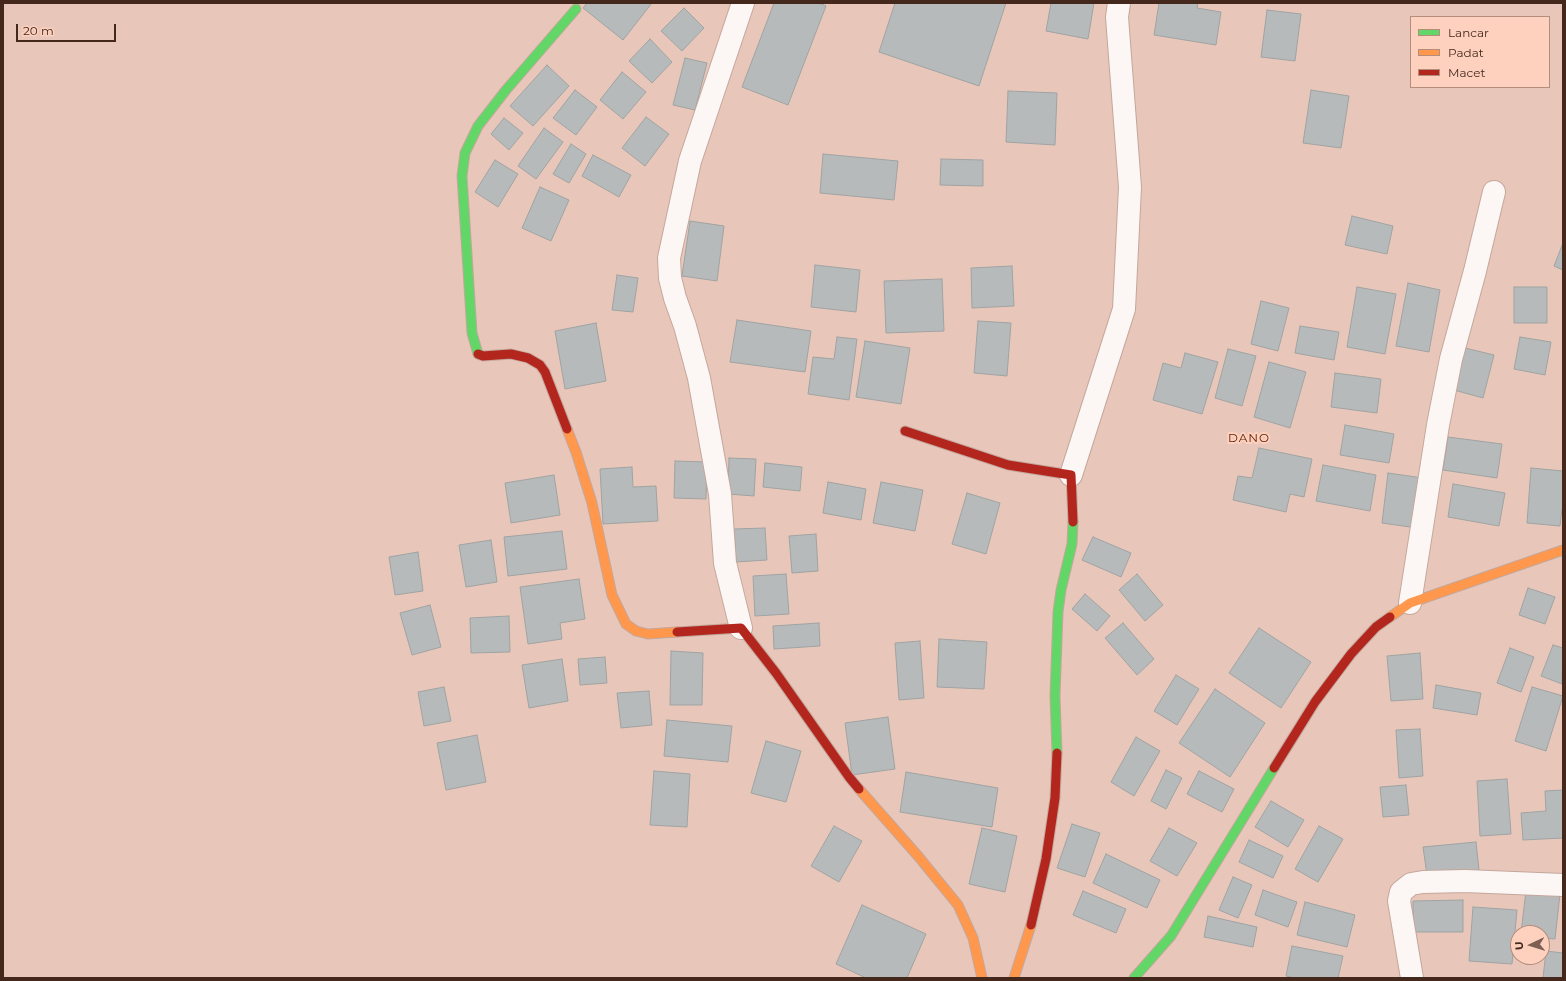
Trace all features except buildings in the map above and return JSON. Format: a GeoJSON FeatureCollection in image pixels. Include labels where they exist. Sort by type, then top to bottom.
{"type":"FeatureCollection","features":[{"type":"Feature","properties":{"kind":"street"},"geometry":{"type":"LineString","coordinates":[[743,3],[690,161],[669,258],[670,278],[675,298],[700,378],[720,494],[725,563],[741,628],[776,673],[849,778],[918,856],[958,906],[972,938],[982,978]]}},
{"type":"Feature","properties":{"kind":"street"},"geometry":{"type":"LineString","coordinates":[[1014,978],[1031,925],[1046,860],[1055,798],[1057,746],[1055,696],[1058,612],[1061,590],[1072,544],[1072,474],[1124,309],[1130,188],[1117,17],[1119,3]]}},
{"type":"Feature","properties":{"kind":"street"},"geometry":{"type":"LineString","coordinates":[[576,9],[506,90],[478,126],[465,153],[462,176],[474,345],[477,353],[483,356],[511,354],[528,358],[540,365],[546,372],[576,452],[590,495],[612,595],[626,624],[636,631],[648,634],[741,628]]}},
{"type":"Feature","properties":{"kind":"street"},"geometry":{"type":"LineString","coordinates":[[1410,603],[1438,425],[1451,359],[1475,271],[1494,192]]}},
{"type":"Feature","properties":{"kind":"street"},"geometry":{"type":"LineString","coordinates":[[906,431],[1008,465],[1072,474]]}},
{"type":"Feature","properties":{"kind":"street"},"geometry":{"type":"LineString","coordinates":[[1134,978],[1171,936],[1320,696],[1351,654],[1376,627],[1410,603],[1563,550]]}},
{"type":"Feature","properties":{"kind":"street"},"geometry":{"type":"LineString","coordinates":[[1412,978],[1400,901],[1400,892],[1411,884],[1423,882],[1465,881],[1563,884]]}},
{"type":"Feature","properties":{"kind":"traffic: fast"},"geometry":{"type":"LineString","coordinates":[[478,354],[472,333],[462,176],[465,153],[478,126],[506,90],[576,9]]}},
{"type":"Feature","properties":{"kind":"traffic: fast"},"geometry":{"type":"LineString","coordinates":[[1057,753],[1055,696],[1058,612],[1061,590],[1072,544],[1073,522]]}},
{"type":"Feature","properties":{"kind":"traffic: fast"},"geometry":{"type":"LineString","coordinates":[[1134,978],[1171,936],[1274,768]]}},
{"type":"Feature","properties":{"kind":"traffic: slow"},"geometry":{"type":"LineString","coordinates":[[567,429],[592,503],[612,595],[626,624],[636,631],[648,634],[677,632]]}},
{"type":"Feature","properties":{"kind":"traffic: slow"},"geometry":{"type":"LineString","coordinates":[[1390,617],[1410,603],[1563,550]]}},
{"type":"Feature","properties":{"kind":"traffic: slow"},"geometry":{"type":"LineString","coordinates":[[859,789],[918,856],[958,905],[973,938],[982,978]]}},
{"type":"Feature","properties":{"kind":"traffic: slow"},"geometry":{"type":"LineString","coordinates":[[1014,978],[1031,925]]}},
{"type":"Feature","properties":{"kind":"traffic: jam"},"geometry":{"type":"LineString","coordinates":[[478,354],[483,356],[511,354],[528,358],[540,365],[545,372],[567,429]]}},
{"type":"Feature","properties":{"kind":"traffic: jam"},"geometry":{"type":"LineString","coordinates":[[905,431],[1008,465],[1071,475],[1073,522]]}},
{"type":"Feature","properties":{"kind":"traffic: jam"},"geometry":{"type":"LineString","coordinates":[[1274,768],[1315,702],[1351,654],[1376,627],[1390,617]]}},
{"type":"Feature","properties":{"kind":"traffic: jam"},"geometry":{"type":"LineString","coordinates":[[677,632],[741,628],[776,673],[859,789]]}},
{"type":"Feature","properties":{"kind":"traffic: jam"},"geometry":{"type":"LineString","coordinates":[[1031,925],[1046,859],[1055,798],[1057,753]]}},
{"type":"Feature","properties":{"kind":"district","name":"DANO"},"geometry":{"type":"Point","coordinates":[1249,438]}}]}
